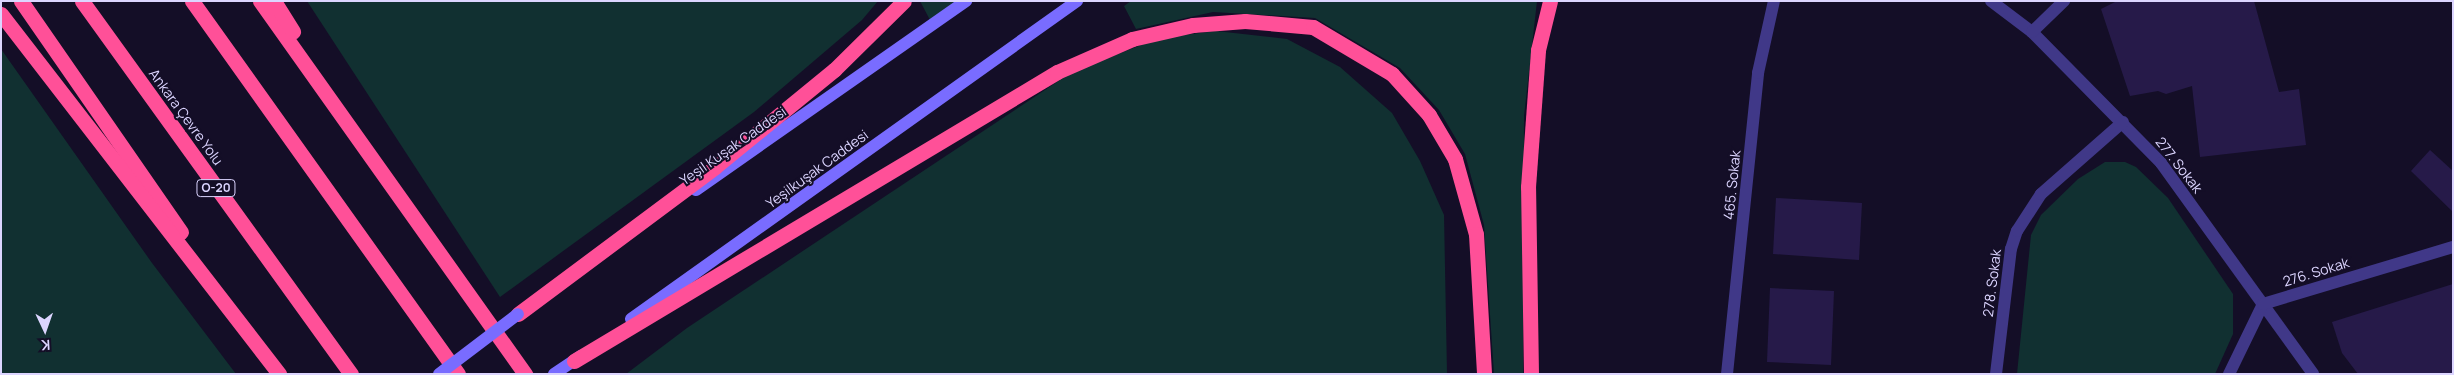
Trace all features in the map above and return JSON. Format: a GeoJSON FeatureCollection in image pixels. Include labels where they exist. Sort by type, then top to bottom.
{"type":"FeatureCollection","features":[{"type":"Feature","properties":{"kind":"highway"},"geometry":{"type":"LineString","coordinates":[[21,1],[279,374]]}},
{"type":"Feature","properties":{"kind":"highway","name":"Ankara Çevre Yolu"},"geometry":{"type":"LineString","coordinates":[[82,1],[351,374]]}},
{"type":"Feature","properties":{"kind":"highway"},"geometry":{"type":"LineString","coordinates":[[192,1],[458,374]]}},
{"type":"Feature","properties":{"kind":"highway"},"geometry":{"type":"LineString","coordinates":[[260,1],[525,374]]}},
{"type":"Feature","properties":{"kind":"highway"},"geometry":{"type":"LineString","coordinates":[[274,1],[373,160]]}},
{"type":"Feature","properties":{"kind":"highway"},"geometry":{"type":"LineString","coordinates":[[518,314],[715,167],[834,70],[904,1]]}},
{"type":"Feature","properties":{"kind":"highway"},"geometry":{"type":"LineString","coordinates":[[1531,374],[1528,187],[1538,50],[1550,1]]}},
{"type":"Feature","properties":{"kind":"highway"},"geometry":{"type":"LineString","coordinates":[[1,14],[279,374]]}},
{"type":"Feature","properties":{"kind":"highway"},"geometry":{"type":"LineString","coordinates":[[574,361],[1057,72],[1132,39],[1193,25],[1245,21],[1313,27],[1392,74],[1429,115],[1455,159],[1476,234],[1484,374]]}},
{"type":"Feature","properties":{"kind":"main road","name":"Yeşil Kuşak Caddesi"},"geometry":{"type":"LineString","coordinates":[[439,374],[518,314],[966,1]]}},
{"type":"Feature","properties":{"kind":"main road","name":"Yeşilkuşak Caddesi"},"geometry":{"type":"LineString","coordinates":[[554,374],[1077,1]]}},
{"type":"Feature","properties":{"kind":"street","name":"465. Sokak"},"geometry":{"type":"LineString","coordinates":[[1727,374],[1758,73],[1774,1]]}},
{"type":"Feature","properties":{"kind":"street","name":"277. Sokak"},"geometry":{"type":"LineString","coordinates":[[1991,1],[2032,32],[2123,122],[2161,163],[2313,374]]}},
{"type":"Feature","properties":{"kind":"street"},"geometry":{"type":"LineString","coordinates":[[2032,32],[2064,1]]}},
{"type":"Feature","properties":{"kind":"street","name":"278. Sokak"},"geometry":{"type":"LineString","coordinates":[[1996,374],[2011,249],[2017,231],[2041,194],[2123,122]]}},
{"type":"Feature","properties":{"kind":"street","name":"276. Sokak"},"geometry":{"type":"LineString","coordinates":[[2263,304],[2453,247]]}},
{"type":"Feature","properties":{"kind":"street"},"geometry":{"type":"LineString","coordinates":[[2229,374],[2263,304]]}},
{"type":"Feature","properties":{"kind":"green space"},"geometry":{"type":"Polygon","coordinates":[[[307,1],[878,1],[862,20],[754,112],[500,297],[307,1]]]}},
{"type":"Feature","properties":{"kind":"green space"},"geometry":{"type":"Polygon","coordinates":[[[920,1],[956,1],[930,20],[920,1]]]}},
{"type":"Feature","properties":{"kind":"green space"},"geometry":{"type":"Polygon","coordinates":[[[1131,1],[1537,1],[1524,116],[1523,374],[1494,374],[1484,225],[1465,154],[1439,110],[1400,68],[1315,18],[1213,12],[1136,29],[1124,6],[1131,1]]]}},
{"type":"Feature","properties":{"kind":"green space"},"geometry":{"type":"Polygon","coordinates":[[[1216,31],[1287,39],[1340,67],[1392,113],[1420,161],[1444,215],[1447,374],[626,374],[687,328],[1072,72],[1159,38],[1216,31]]]}},
{"type":"Feature","properties":{"kind":"green space"},"geometry":{"type":"Polygon","coordinates":[[[1,49],[152,263],[236,374],[1,374],[1,49]]]}},
{"type":"Feature","properties":{"kind":"green space"},"geometry":{"type":"Polygon","coordinates":[[[2105,162],[2125,162],[2136,167],[2168,198],[2233,294],[2233,334],[2215,374],[2017,374],[2031,235],[2041,215],[2078,179],[2105,162]]]}},
{"type":"Feature","properties":{"kind":"building"},"geometry":{"type":"Polygon","coordinates":[[[2117,1],[2254,1],[2279,92],[2299,89],[2306,145],[2200,157],[2192,86],[2166,94],[2158,91],[2130,96],[2101,9],[2117,1]]]}},
{"type":"Feature","properties":{"kind":"building"},"geometry":{"type":"Polygon","coordinates":[[[2430,150],[2453,171],[2453,212],[2411,171],[2430,150]]]}},
{"type":"Feature","properties":{"kind":"building"},"geometry":{"type":"Polygon","coordinates":[[[1776,198],[1862,203],[1859,260],[1773,254],[1776,198]]]}},
{"type":"Feature","properties":{"kind":"building"},"geometry":{"type":"Polygon","coordinates":[[[2453,284],[2453,374],[2358,374],[2342,353],[2332,322],[2453,284]]]}},
{"type":"Feature","properties":{"kind":"building"},"geometry":{"type":"Polygon","coordinates":[[[1770,288],[1834,291],[1831,365],[1767,362],[1770,288]]]}}]}
